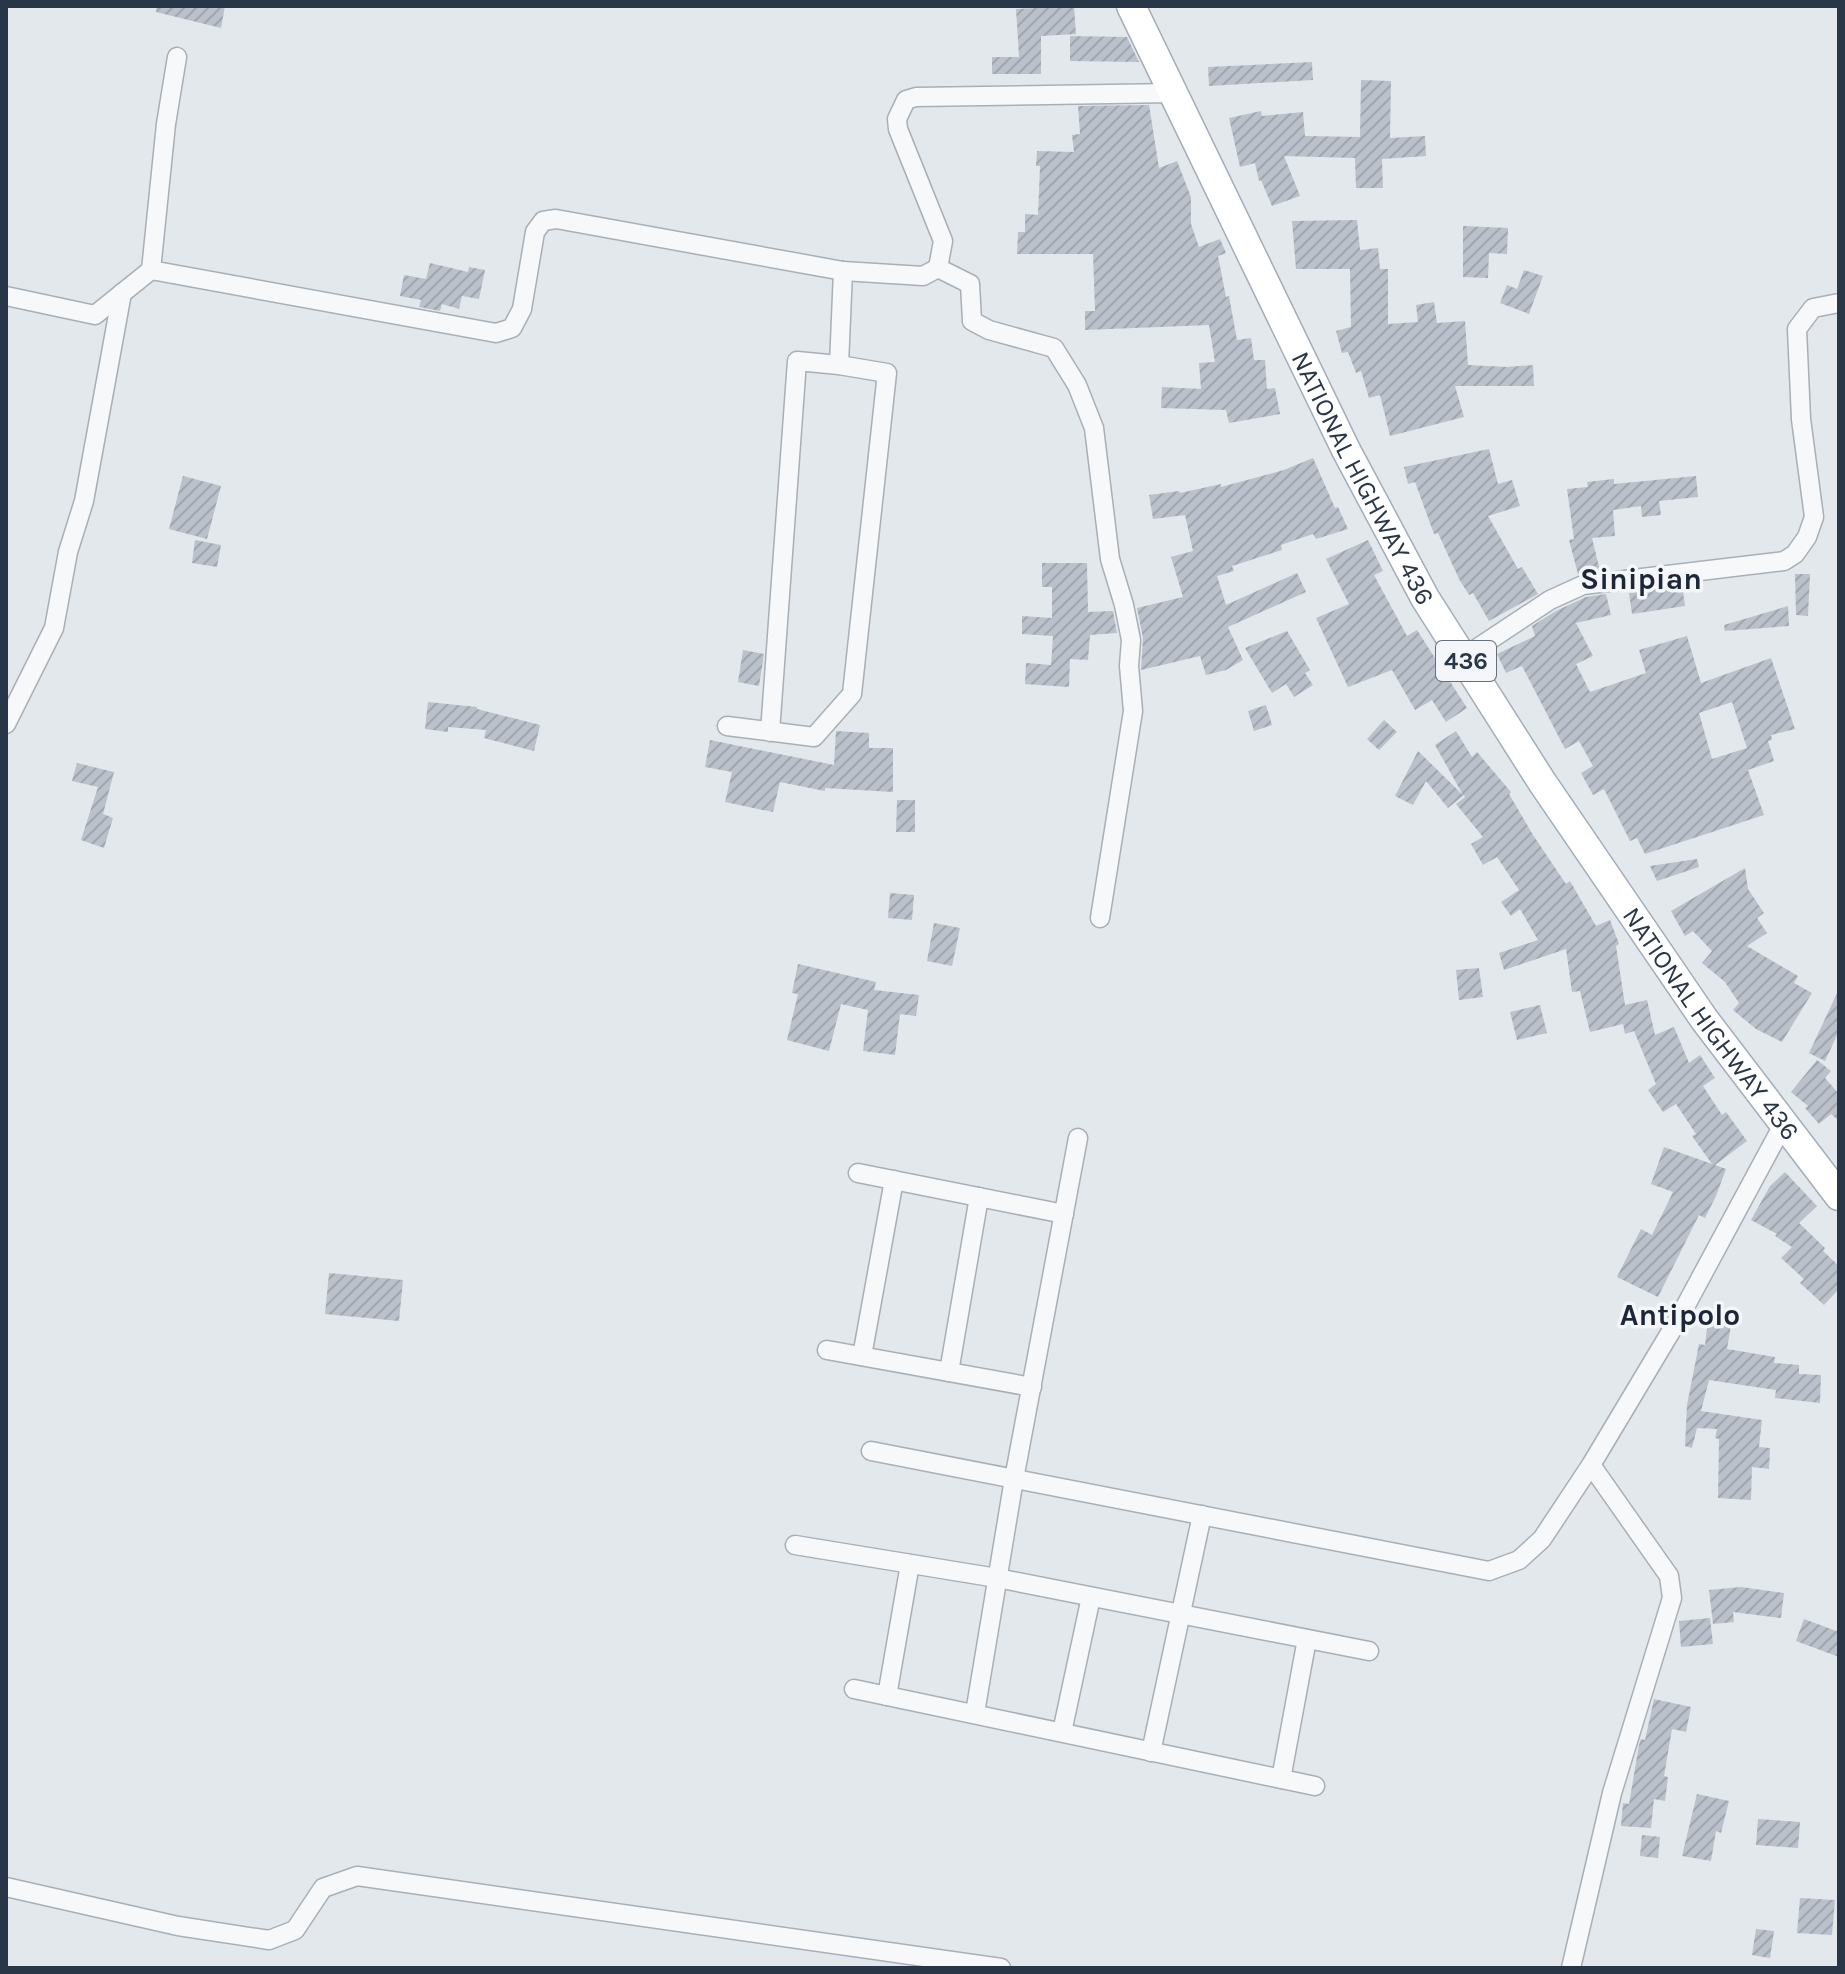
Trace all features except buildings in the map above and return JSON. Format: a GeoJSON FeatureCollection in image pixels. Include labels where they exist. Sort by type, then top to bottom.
{"type":"FeatureCollection","features":[{"type":"Feature","properties":{"kind":"main road","name":"NATIONAL HIGHWAY 436"},"geometry":{"type":"LineString","coordinates":[[1131,6],[1385,526],[1425,598],[1542,782],[1704,1019],[1839,1196]]}},
{"type":"Feature","properties":{"kind":"street"},"geometry":{"type":"LineString","coordinates":[[6,296],[95,315],[151,270],[166,124],[177,57]]}},
{"type":"Feature","properties":{"kind":"street"},"geometry":{"type":"LineString","coordinates":[[938,268],[943,241],[898,129],[897,119],[906,100],[916,97],[1173,93]]}},
{"type":"Feature","properties":{"kind":"street"},"geometry":{"type":"LineString","coordinates":[[151,270],[496,333],[512,328],[522,309],[535,232],[543,221],[556,219],[843,271],[923,276],[938,268]]}},
{"type":"Feature","properties":{"kind":"street"},"geometry":{"type":"LineString","coordinates":[[938,268],[970,284],[972,321],[989,330],[1054,348],[1077,385],[1094,428],[1110,559],[1131,640],[1129,666],[1133,711],[1100,918]]}},
{"type":"Feature","properties":{"kind":"street"},"geometry":{"type":"LineString","coordinates":[[839,365],[843,271]]}},
{"type":"Feature","properties":{"kind":"street"},"geometry":{"type":"LineString","coordinates":[[6,724],[54,628],[68,552],[84,501],[122,293]]}},
{"type":"Feature","properties":{"kind":"street"},"geometry":{"type":"LineString","coordinates":[[1464,657],[1550,600],[1583,585],[1784,561],[1795,554],[1807,537],[1814,517],[1801,419],[1797,329],[1813,308],[1839,303]]}},
{"type":"Feature","properties":{"kind":"street"},"geometry":{"type":"LineString","coordinates":[[727,726],[770,732],[814,737],[852,694],[887,373],[797,361],[770,732]]}},
{"type":"Feature","properties":{"kind":"street"},"geometry":{"type":"LineString","coordinates":[[871,1451],[1489,1571],[1519,1560],[1542,1539],[1591,1465],[1679,1318],[1783,1125]]}},
{"type":"Feature","properties":{"kind":"street"},"geometry":{"type":"LineString","coordinates":[[975,1713],[1014,1479],[1078,1138]]}},
{"type":"Feature","properties":{"kind":"street"},"geometry":{"type":"LineString","coordinates":[[858,1173],[1064,1214]]}},
{"type":"Feature","properties":{"kind":"street"},"geometry":{"type":"LineString","coordinates":[[862,1356],[894,1180]]}},
{"type":"Feature","properties":{"kind":"street"},"geometry":{"type":"LineString","coordinates":[[949,1372],[979,1197]]}},
{"type":"Feature","properties":{"kind":"street"},"geometry":{"type":"LineString","coordinates":[[827,1350],[1032,1387]]}},
{"type":"Feature","properties":{"kind":"street"},"geometry":{"type":"LineString","coordinates":[[1571,1968],[1612,1793],[1672,1598],[1669,1576],[1591,1465]]}},
{"type":"Feature","properties":{"kind":"street"},"geometry":{"type":"LineString","coordinates":[[1151,1752],[1202,1515]]}},
{"type":"Feature","properties":{"kind":"street"},"geometry":{"type":"LineString","coordinates":[[795,1545],[997,1578],[1369,1651]]}},
{"type":"Feature","properties":{"kind":"street"},"geometry":{"type":"LineString","coordinates":[[887,1696],[910,1564]]}},
{"type":"Feature","properties":{"kind":"street"},"geometry":{"type":"LineString","coordinates":[[1062,1732],[1091,1597]]}},
{"type":"Feature","properties":{"kind":"street"},"geometry":{"type":"LineString","coordinates":[[1281,1779],[1307,1639]]}},
{"type":"Feature","properties":{"kind":"street"},"geometry":{"type":"LineString","coordinates":[[854,1689],[1315,1786]]}},
{"type":"Feature","properties":{"kind":"street"},"geometry":{"type":"LineString","coordinates":[[6,1887],[178,1926],[269,1940],[295,1930],[323,1888],[357,1876],[1001,1968]]}},
{"type":"Feature","properties":{"kind":"district","name":"Sinipian"},"geometry":{"type":"Point","coordinates":[1641,579]}},
{"type":"Feature","properties":{"kind":"district","name":"Antipolo"},"geometry":{"type":"Point","coordinates":[1680,1315]}}]}
